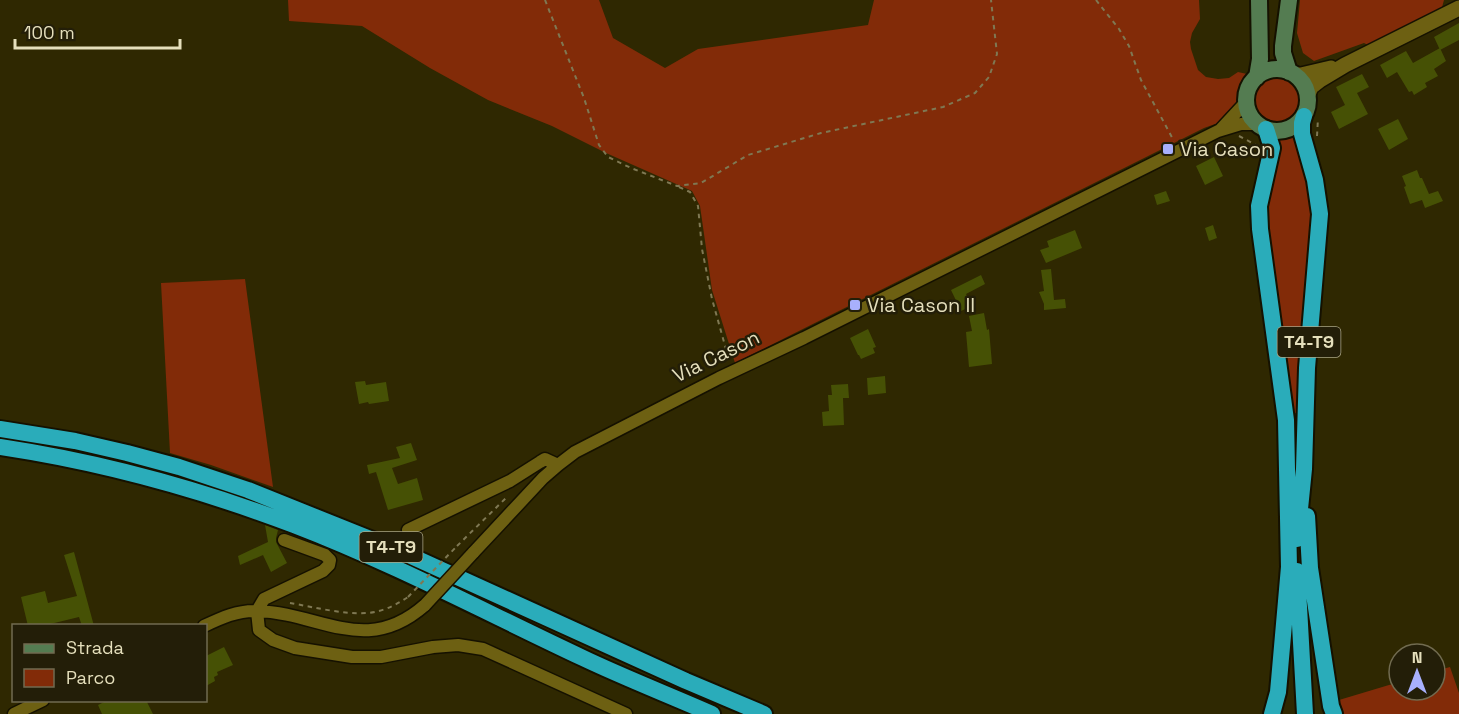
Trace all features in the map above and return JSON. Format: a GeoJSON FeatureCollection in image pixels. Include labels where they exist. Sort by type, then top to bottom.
{"type":"FeatureCollection","features":[{"type":"Feature","properties":{"kind":"highway","name":"T4-T9"},"geometry":{"type":"LineString","coordinates":[[1296,546],[1304,469],[1307,368],[1320,214],[1315,180],[1302,134],[1302,123],[1311,116]]}},
{"type":"Feature","properties":{"kind":"highway","name":"T4-T9"},"geometry":{"type":"LineString","coordinates":[[1262,127],[1272,148],[1259,206],[1260,229],[1286,420],[1289,567],[1278,692],[1272,714]]}},
{"type":"Feature","properties":{"kind":"highway","name":"T4-T9"},"geometry":{"type":"LineString","coordinates":[[0,429],[75,441],[127,453],[179,467],[248,490],[400,551],[764,714]]}},
{"type":"Feature","properties":{"kind":"highway","name":"T4-T9"},"geometry":{"type":"LineString","coordinates":[[0,447],[74,460],[177,485],[295,525],[392,566],[585,659],[712,714]]}},
{"type":"Feature","properties":{"kind":"highway","name":"T4-T9"},"geometry":{"type":"LineString","coordinates":[[1304,469],[1311,568],[1334,714]]}},
{"type":"Feature","properties":{"kind":"highway","name":"T4-T9"},"geometry":{"type":"LineString","coordinates":[[1287,484],[1296,546],[1303,714]]}},
{"type":"Feature","properties":{"kind":"main road"},"geometry":{"type":"LineString","coordinates":[[1257,78],[1260,59],[1259,0]]}},
{"type":"Feature","properties":{"kind":"main road"},"geometry":{"type":"LineString","coordinates":[[1289,0],[1283,53],[1292,74]]}},
{"type":"Feature","properties":{"kind":"main road"},"geometry":{"type":"LineString","coordinates":[[1272,70],[1292,74],[1303,84],[1308,94],[1311,116],[1288,130],[1277,131],[1262,127],[1250,114],[1247,101],[1251,84],[1264,73],[1272,70]]}},
{"type":"Feature","properties":{"kind":"street"},"geometry":{"type":"LineString","coordinates":[[1308,94],[1311,87],[1345,65],[1459,8]]}},
{"type":"Feature","properties":{"kind":"street"},"geometry":{"type":"LineString","coordinates":[[1292,74],[1301,75],[1345,65]]}},
{"type":"Feature","properties":{"kind":"street","name":"Via Cason"},"geometry":{"type":"LineString","coordinates":[[1218,131],[1247,101]]}},
{"type":"Feature","properties":{"kind":"street","name":"Via Cason"},"geometry":{"type":"LineString","coordinates":[[207,625],[229,615],[257,611],[358,630],[377,629],[413,615],[543,478],[575,452],[601,437],[1218,131],[1241,124],[1262,127]]}},
{"type":"Feature","properties":{"kind":"street"},"geometry":{"type":"LineString","coordinates":[[408,530],[510,481],[545,459],[558,465]]}},
{"type":"Feature","properties":{"kind":"street"},"geometry":{"type":"LineString","coordinates":[[284,540],[325,555],[330,560],[329,566],[323,571],[264,599],[257,611],[259,630],[273,640],[296,648],[352,657],[381,657],[433,646],[458,645],[483,649],[626,714]]}},
{"type":"Feature","properties":{"kind":"street"},"geometry":{"type":"LineString","coordinates":[[14,714],[39,702]]}},
{"type":"Feature","properties":{"kind":"path"},"geometry":{"type":"LineString","coordinates":[[545,0],[584,98],[599,145],[608,156],[631,168],[690,192],[698,206],[702,249],[712,299],[732,372]]}},
{"type":"Feature","properties":{"kind":"path"},"geometry":{"type":"LineString","coordinates":[[677,186],[701,183],[748,155],[821,134],[943,107],[975,93],[988,77],[997,54],[991,0]]}},
{"type":"Feature","properties":{"kind":"path"},"geometry":{"type":"LineString","coordinates":[[1096,0],[1119,29],[1141,80],[1180,151]]}},
{"type":"Feature","properties":{"kind":"path"},"geometry":{"type":"LineString","coordinates":[[1311,116],[1318,136],[1311,138]]}},
{"type":"Feature","properties":{"kind":"path"},"geometry":{"type":"LineString","coordinates":[[1234,133],[1265,150]]}},
{"type":"Feature","properties":{"kind":"path"},"geometry":{"type":"LineString","coordinates":[[289,603],[350,613],[376,612],[396,605],[408,597],[458,546]]}},
{"type":"Feature","properties":{"kind":"green space"},"geometry":{"type":"Polygon","coordinates":[[[288,0],[599,0],[613,38],[665,68],[698,49],[868,25],[874,0],[1199,0],[1200,19],[1190,42],[1198,70],[1206,77],[1218,79],[1229,78],[1238,72],[1247,74],[1236,107],[1218,123],[735,363],[712,290],[700,206],[692,191],[552,126],[488,100],[362,26],[289,21],[288,0]]]}},
{"type":"Feature","properties":{"kind":"green space"},"geometry":{"type":"Polygon","coordinates":[[[1300,0],[1444,0],[1441,11],[1372,47],[1364,43],[1314,61],[1303,53],[1297,33],[1300,0]]]}},
{"type":"Feature","properties":{"kind":"green space"},"geometry":{"type":"Polygon","coordinates":[[[1281,77],[1293,83],[1298,91],[1298,109],[1293,117],[1285,122],[1271,123],[1263,120],[1256,113],[1253,95],[1256,87],[1263,80],[1281,77]]]}},
{"type":"Feature","properties":{"kind":"green space"},"geometry":{"type":"Polygon","coordinates":[[[1295,132],[1313,206],[1297,413],[1289,413],[1265,223],[1273,136],[1295,132]]]}},
{"type":"Feature","properties":{"kind":"green space"},"geometry":{"type":"Polygon","coordinates":[[[245,279],[273,487],[170,453],[161,283],[245,279]]]}},
{"type":"Feature","properties":{"kind":"green space"},"geometry":{"type":"Polygon","coordinates":[[[1450,667],[1459,693],[1459,714],[1344,714],[1339,700],[1387,686],[1387,702],[1447,702],[1447,668],[1450,667]]]}},
{"type":"Feature","properties":{"kind":"building"},"geometry":{"type":"Polygon","coordinates":[[[1459,23],[1459,40],[1440,50],[1434,37],[1459,23]]]}},
{"type":"Feature","properties":{"kind":"building"},"geometry":{"type":"Polygon","coordinates":[[[1440,48],[1446,61],[1434,69],[1438,76],[1425,83],[1427,87],[1414,95],[1412,91],[1409,92],[1397,72],[1387,78],[1380,65],[1406,51],[1413,63],[1440,48]]]}},
{"type":"Feature","properties":{"kind":"building"},"geometry":{"type":"Polygon","coordinates":[[[1362,74],[1369,87],[1357,93],[1368,114],[1339,129],[1331,112],[1345,105],[1336,87],[1362,74]]]}},
{"type":"Feature","properties":{"kind":"building"},"geometry":{"type":"Polygon","coordinates":[[[1398,119],[1408,139],[1389,150],[1378,129],[1398,119]]]}},
{"type":"Feature","properties":{"kind":"building"},"geometry":{"type":"Polygon","coordinates":[[[1214,157],[1223,176],[1205,185],[1196,166],[1214,157]]]}},
{"type":"Feature","properties":{"kind":"building"},"geometry":{"type":"Polygon","coordinates":[[[1417,170],[1429,194],[1438,191],[1443,201],[1425,208],[1422,200],[1410,204],[1402,176],[1417,170]]]}},
{"type":"Feature","properties":{"kind":"building"},"geometry":{"type":"Polygon","coordinates":[[[1166,191],[1170,201],[1157,205],[1154,195],[1166,191]]]}},
{"type":"Feature","properties":{"kind":"building"},"geometry":{"type":"Polygon","coordinates":[[[1213,225],[1217,238],[1209,241],[1205,228],[1213,225]]]}},
{"type":"Feature","properties":{"kind":"building"},"geometry":{"type":"Polygon","coordinates":[[[1075,230],[1082,248],[1046,263],[1040,250],[1049,247],[1047,241],[1075,230]]]}},
{"type":"Feature","properties":{"kind":"building"},"geometry":{"type":"Polygon","coordinates":[[[1051,269],[1054,300],[1065,299],[1066,308],[1044,310],[1039,292],[1044,291],[1041,270],[1051,269]]]}},
{"type":"Feature","properties":{"kind":"building"},"geometry":{"type":"Polygon","coordinates":[[[981,275],[985,284],[966,294],[972,306],[961,311],[951,290],[981,275]]]}},
{"type":"Feature","properties":{"kind":"building"},"geometry":{"type":"Polygon","coordinates":[[[984,313],[987,330],[989,329],[992,364],[969,367],[966,332],[972,331],[969,316],[984,313]]]}},
{"type":"Feature","properties":{"kind":"building"},"geometry":{"type":"Polygon","coordinates":[[[868,329],[876,347],[873,348],[875,353],[861,359],[850,338],[868,329]]]}},
{"type":"Feature","properties":{"kind":"building"},"geometry":{"type":"Polygon","coordinates":[[[885,376],[886,393],[868,395],[867,378],[885,376]]]}},
{"type":"Feature","properties":{"kind":"building"},"geometry":{"type":"Polygon","coordinates":[[[365,381],[366,385],[386,382],[389,401],[359,404],[355,382],[365,381]]]}},
{"type":"Feature","properties":{"kind":"building"},"geometry":{"type":"Polygon","coordinates":[[[848,384],[849,398],[843,398],[844,425],[823,426],[822,412],[829,411],[828,395],[832,395],[831,385],[848,384]]]}},
{"type":"Feature","properties":{"kind":"building"},"geometry":{"type":"Polygon","coordinates":[[[411,443],[417,460],[392,468],[398,484],[417,478],[423,500],[388,510],[376,472],[369,474],[367,465],[400,458],[396,447],[411,443]]]}},
{"type":"Feature","properties":{"kind":"building"},"geometry":{"type":"Polygon","coordinates":[[[265,525],[278,530],[276,542],[287,563],[271,572],[263,555],[240,565],[238,556],[268,542],[265,525]]]}},
{"type":"Feature","properties":{"kind":"building"},"geometry":{"type":"Polygon","coordinates":[[[74,552],[93,624],[81,624],[79,617],[50,624],[28,624],[21,597],[45,591],[48,603],[77,596],[64,555],[74,552]]]}},
{"type":"Feature","properties":{"kind":"building"},"geometry":{"type":"Polygon","coordinates":[[[224,647],[233,665],[217,672],[218,675],[214,677],[215,681],[207,685],[207,656],[224,647]]]}},
{"type":"Feature","properties":{"kind":"building"},"geometry":{"type":"Polygon","coordinates":[[[104,702],[147,702],[153,714],[102,714],[98,705],[104,702]]]}},
{"type":"Feature","properties":{"kind":"place","name":"Via Cason"},"geometry":{"type":"Point","coordinates":[1168,149]}},
{"type":"Feature","properties":{"kind":"place","name":"Via Cason II"},"geometry":{"type":"Point","coordinates":[855,305]}}]}
